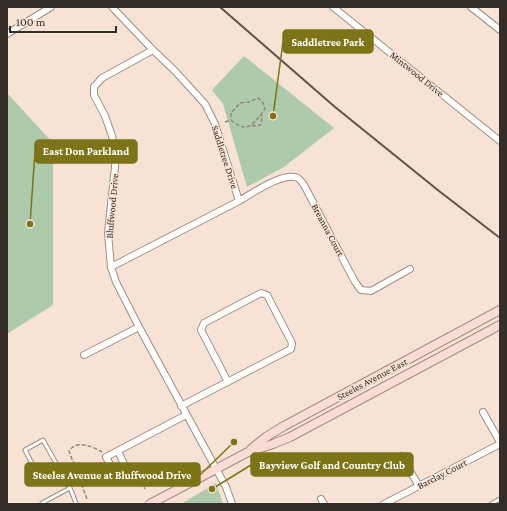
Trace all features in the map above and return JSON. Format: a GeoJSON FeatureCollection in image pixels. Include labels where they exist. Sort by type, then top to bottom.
{"type":"FeatureCollection","features":[{"type":"Feature","properties":{"kind":"main road","name":"Steeles Avenue East"},"geometry":{"type":"LineString","coordinates":[[248,452],[266,437],[284,426],[500,310]]}},
{"type":"Feature","properties":{"kind":"main road","name":"Steeles Avenue East"},"geometry":{"type":"LineString","coordinates":[[150,504],[248,452],[290,437],[500,325]]}},
{"type":"Feature","properties":{"kind":"street"},"geometry":{"type":"LineString","coordinates":[[7,34],[51,7]]}},
{"type":"Feature","properties":{"kind":"street","name":"Saddletree Drive"},"geometry":{"type":"LineString","coordinates":[[111,266],[239,201],[214,124],[205,104],[112,7]]}},
{"type":"Feature","properties":{"kind":"street","name":"Mintwood Drive"},"geometry":{"type":"LineString","coordinates":[[333,7],[500,141]]}},
{"type":"Feature","properties":{"kind":"street"},"geometry":{"type":"LineString","coordinates":[[471,7],[500,30]]}},
{"type":"Feature","properties":{"kind":"street","name":"Bluffwood Drive"},"geometry":{"type":"LineString","coordinates":[[153,50],[102,78],[94,87],[94,95],[105,116],[112,136],[116,157],[108,233],[111,266],[116,282],[186,415],[226,487],[232,504]]}},
{"type":"Feature","properties":{"kind":"street","name":"Breanna Court"},"geometry":{"type":"LineString","coordinates":[[239,201],[278,180],[289,177],[298,178],[304,185],[355,282],[361,290],[372,291],[410,269]]}},
{"type":"Feature","properties":{"kind":"street"},"geometry":{"type":"LineString","coordinates":[[182,406],[228,382],[291,349],[292,343],[267,296],[261,293],[204,323],[201,330],[228,382]]}},
{"type":"Feature","properties":{"kind":"street"},"geometry":{"type":"LineString","coordinates":[[84,355],[139,326]]}},
{"type":"Feature","properties":{"kind":"street"},"geometry":{"type":"LineString","coordinates":[[483,412],[500,443]]}},
{"type":"Feature","properties":{"kind":"street"},"geometry":{"type":"LineString","coordinates":[[118,451],[130,477],[119,482],[106,457],[186,415]]}},
{"type":"Feature","properties":{"kind":"street","name":"Barclay Court"},"geometry":{"type":"LineString","coordinates":[[384,504],[500,443]]}},
{"type":"Feature","properties":{"kind":"street"},"geometry":{"type":"LineString","coordinates":[[400,456],[419,486]]}},
{"type":"Feature","properties":{"kind":"lane"},"geometry":{"type":"LineString","coordinates":[[38,475],[25,450],[43,440],[70,488],[76,503]]}},
{"type":"Feature","properties":{"kind":"lane"},"geometry":{"type":"LineString","coordinates":[[43,504],[42,503],[70,488]]}},
{"type":"Feature","properties":{"kind":"lane"},"geometry":{"type":"LineString","coordinates":[[491,504],[500,499]]}},
{"type":"Feature","properties":{"kind":"path"},"geometry":{"type":"LineString","coordinates":[[231,120],[231,112],[240,103],[249,102],[258,98],[261,100],[265,109],[250,126]]}},
{"type":"Feature","properties":{"kind":"path"},"geometry":{"type":"LineString","coordinates":[[231,120],[241,127],[261,125],[262,116],[260,115]]}},
{"type":"Feature","properties":{"kind":"path"},"geometry":{"type":"LineString","coordinates":[[224,122],[231,120]]}},
{"type":"Feature","properties":{"kind":"path"},"geometry":{"type":"LineString","coordinates":[[88,499],[70,451],[74,446],[92,446],[106,455]]}},
{"type":"Feature","properties":{"kind":"path"},"geometry":{"type":"LineString","coordinates":[[130,462],[145,489]]}},
{"type":"Feature","properties":{"kind":"green space"},"geometry":{"type":"Polygon","coordinates":[[[244,56],[334,128],[284,167],[247,187],[223,104],[212,90],[244,56]]]}},
{"type":"Feature","properties":{"kind":"green space"},"geometry":{"type":"Polygon","coordinates":[[[7,93],[53,143],[53,305],[7,334],[7,93]]]}},
{"type":"Feature","properties":{"kind":"green space"},"geometry":{"type":"Polygon","coordinates":[[[216,483],[223,504],[181,504],[216,483]]]}},
{"type":"Feature","properties":{"kind":"railway"},"geometry":{"type":"LineString","coordinates":[[220,7],[335,107],[500,238]]}},
{"type":"Feature","properties":{"kind":"place","name":"Saddletree Park"},"geometry":{"type":"Point","coordinates":[273,116]}},
{"type":"Feature","properties":{"kind":"place","name":"East Don Parkland"},"geometry":{"type":"Point","coordinates":[30,224]}},
{"type":"Feature","properties":{"kind":"place","name":"Steeles Avenue at Bluffwood Drive"},"geometry":{"type":"Point","coordinates":[234,442]}},
{"type":"Feature","properties":{"kind":"place","name":"Bayview Golf and Country Club"},"geometry":{"type":"Point","coordinates":[212,489]}}]}
